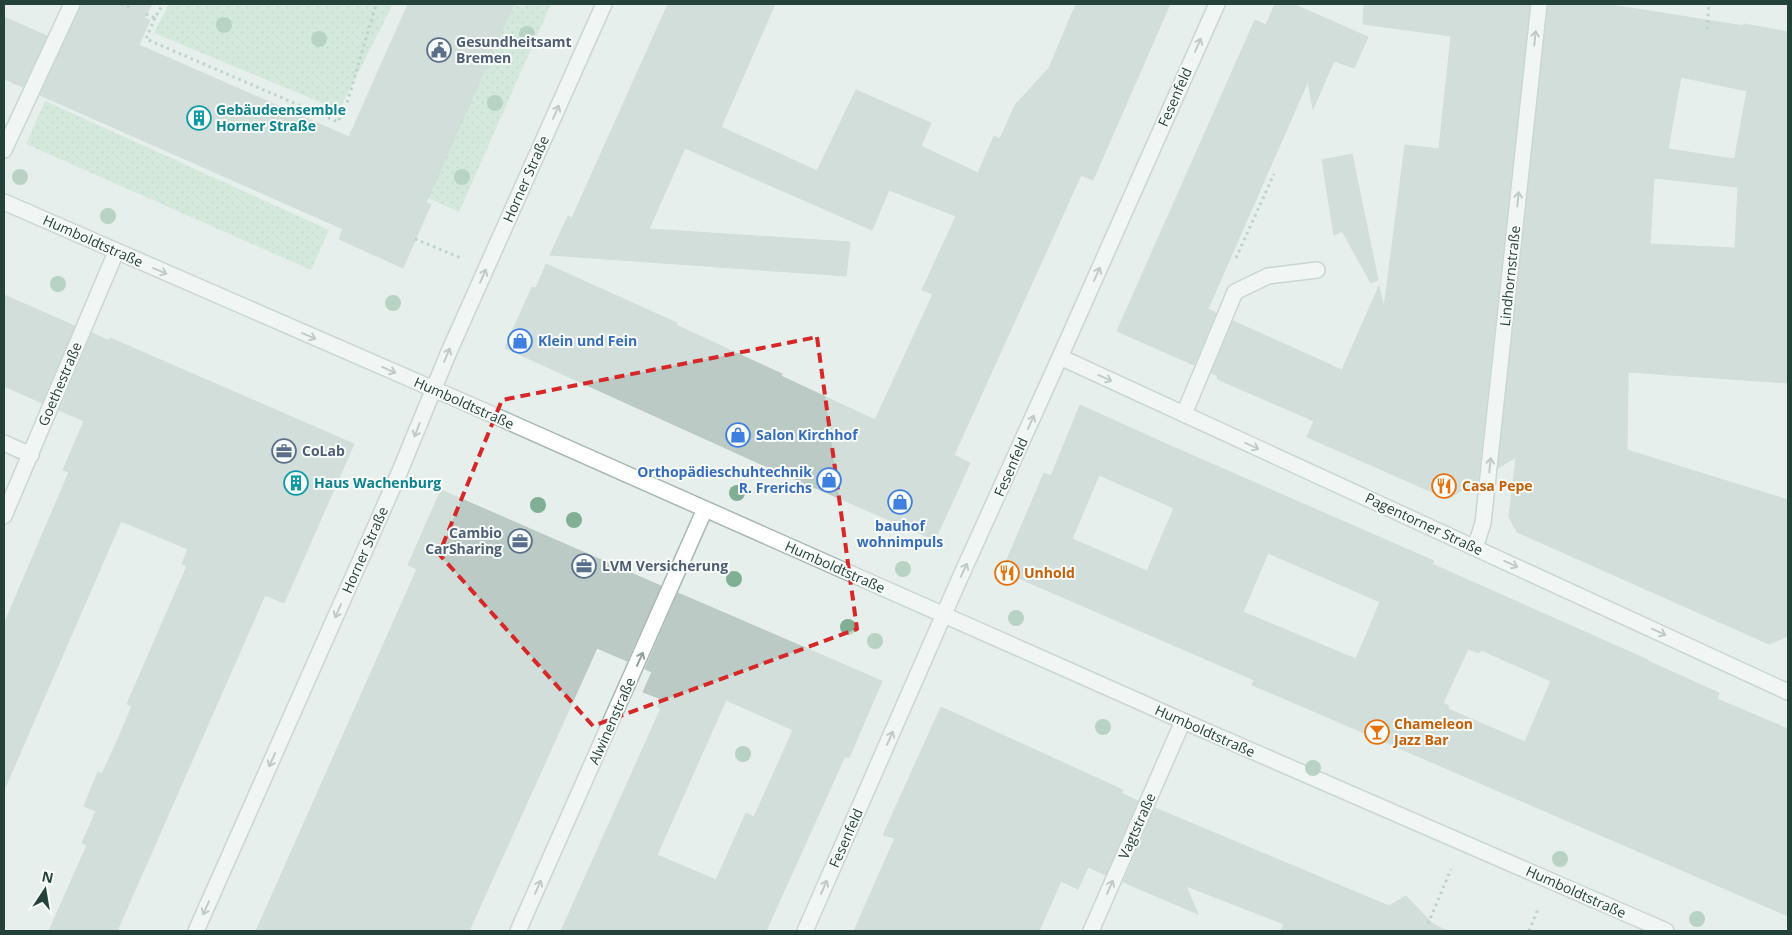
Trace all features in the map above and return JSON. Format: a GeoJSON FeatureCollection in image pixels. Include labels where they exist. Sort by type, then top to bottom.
{"type":"FeatureCollection","features":[{"type":"Feature","properties":{"kind":"street"},"geometry":{"type":"LineString","coordinates":[[4,150],[72,4]]}},
{"type":"Feature","properties":{"kind":"street","name":"Horner Straße"},"geometry":{"type":"LineString","coordinates":[[196,931],[400,471],[448,354],[604,4]]}},
{"type":"Feature","properties":{"kind":"street","name":"Fesenfeld"},"geometry":{"type":"LineString","coordinates":[[805,931],[1217,4]]}},
{"type":"Feature","properties":{"kind":"street","name":"Lindhornstraße"},"geometry":{"type":"LineString","coordinates":[[1475,548],[1484,523],[1539,4]]}},
{"type":"Feature","properties":{"kind":"street","name":"Humboldtstraße"},"geometry":{"type":"LineString","coordinates":[[4,202],[706,509],[1183,721],[1666,931]]}},
{"type":"Feature","properties":{"kind":"street","name":"Goethestraße"},"geometry":{"type":"LineString","coordinates":[[4,516],[116,252]]}},
{"type":"Feature","properties":{"kind":"street"},"geometry":{"type":"LineString","coordinates":[[1184,414],[1235,292],[1268,276],[1317,270]]}},
{"type":"Feature","properties":{"kind":"street","name":"Pagentorner Straße"},"geometry":{"type":"LineString","coordinates":[[1060,357],[1787,689]]}},
{"type":"Feature","properties":{"kind":"street"},"geometry":{"type":"LineString","coordinates":[[4,443],[31,455]]}},
{"type":"Feature","properties":{"kind":"street","name":"Alwinenstraße"},"geometry":{"type":"LineString","coordinates":[[518,931],[706,509]]}},
{"type":"Feature","properties":{"kind":"street","name":"Vagtstraße"},"geometry":{"type":"LineString","coordinates":[[1091,931],[1183,721]]}},
{"type":"Feature","properties":{"kind":"path"},"geometry":{"type":"LineString","coordinates":[[121,4],[132,9]]}},
{"type":"Feature","properties":{"kind":"path"},"geometry":{"type":"LineString","coordinates":[[163,4],[146,39],[338,122],[348,100],[376,4]]}},
{"type":"Feature","properties":{"kind":"path"},"geometry":{"type":"LineString","coordinates":[[1708,29],[1709,4]]}},
{"type":"Feature","properties":{"kind":"path"},"geometry":{"type":"LineString","coordinates":[[146,14],[155,18]]}},
{"type":"Feature","properties":{"kind":"path"},"geometry":{"type":"LineString","coordinates":[[416,239],[486,269]]}},
{"type":"Feature","properties":{"kind":"path"},"geometry":{"type":"LineString","coordinates":[[1428,924],[1462,842]]}},
{"type":"Feature","properties":{"kind":"highlighted area"},"geometry":{"type":"Polygon","coordinates":[[[817,337],[857,629],[593,726],[439,554],[502,400],[817,337]]]}},
{"type":"Feature","properties":{"kind":"green space"},"geometry":{"type":"Polygon","coordinates":[[[169,4],[393,4],[339,110],[154,33],[169,4]]]}},
{"type":"Feature","properties":{"kind":"green space"},"geometry":{"type":"Polygon","coordinates":[[[514,4],[523,7],[525,4],[551,4],[459,212],[428,198],[514,4]]]}},
{"type":"Feature","properties":{"kind":"green space"},"geometry":{"type":"Polygon","coordinates":[[[45,101],[329,230],[311,270],[26,144],[45,101]]]}},
{"type":"Feature","properties":{"kind":"building","name":"Gebäudeensemble Horner Straße"},"geometry":{"type":"Polygon","coordinates":[[[81,4],[152,4],[144,18],[150,20],[139,45],[349,137],[408,4],[514,4],[426,203],[431,204],[403,268],[339,239],[343,229],[40,95],[81,4]]]}},
{"type":"Feature","properties":{"kind":"building"},"geometry":{"type":"Polygon","coordinates":[[[668,4],[775,4],[721,127],[817,171],[856,90],[931,123],[921,146],[978,173],[994,136],[1000,139],[1015,105],[1049,68],[1076,4],[1170,4],[1093,180],[1081,175],[954,455],[970,463],[935,540],[765,466],[505,348],[532,287],[536,288],[546,264],[677,323],[676,325],[875,420],[933,294],[922,290],[956,216],[889,190],[872,230],[685,148],[649,229],[850,242],[846,276],[550,255],[568,216],[572,218],[668,4]]]}},
{"type":"Feature","properties":{"kind":"building"},"geometry":{"type":"Polygon","coordinates":[[[1275,4],[1293,4],[1368,37],[1354,68],[1334,61],[1313,109],[1308,81],[1208,309],[1216,313],[1194,365],[1117,331],[1255,20],[1266,25],[1275,4]]]}},
{"type":"Feature","properties":{"kind":"building"},"geometry":{"type":"Polygon","coordinates":[[[1364,4],[1530,4],[1478,480],[1448,499],[1307,437],[1314,421],[1217,379],[1218,376],[1211,373],[1233,321],[1342,370],[1379,286],[1384,308],[1405,145],[1439,149],[1451,36],[1363,24],[1364,4]]]}},
{"type":"Feature","properties":{"kind":"building"},"geometry":{"type":"Polygon","coordinates":[[[1548,4],[1605,4],[1788,32],[1788,383],[1628,372],[1627,450],[1788,500],[1788,636],[1769,644],[1517,532],[1509,517],[1516,457],[1498,468],[1548,4]],[[1681,77],[1668,149],[1734,159],[1732,173],[1747,91],[1681,77]],[[1654,178],[1650,244],[1735,248],[1738,187],[1654,178]]]}},
{"type":"Feature","properties":{"kind":"building"},"geometry":{"type":"Polygon","coordinates":[[[4,17],[47,36],[23,87],[4,79],[4,17]]]}},
{"type":"Feature","properties":{"kind":"building"},"geometry":{"type":"Polygon","coordinates":[[[1352,154],[1378,280],[1371,283],[1342,231],[1334,235],[1322,160],[1352,154]]]}},
{"type":"Feature","properties":{"kind":"building"},"geometry":{"type":"Polygon","coordinates":[[[4,295],[75,326],[42,403],[4,386],[4,295]]]}},
{"type":"Feature","properties":{"kind":"building"},"geometry":{"type":"Polygon","coordinates":[[[92,333],[109,341],[110,338],[354,444],[284,603],[265,595],[117,931],[49,931],[87,845],[82,843],[96,811],[84,806],[98,772],[102,774],[118,739],[132,706],[127,704],[187,566],[182,564],[188,549],[121,521],[4,790],[4,624],[69,472],[63,470],[84,421],[59,410],[92,333]]]}},
{"type":"Feature","properties":{"kind":"building"},"geometry":{"type":"Polygon","coordinates":[[[1080,405],[1434,561],[1432,564],[1648,660],[1719,693],[1717,699],[1788,729],[1788,916],[1252,685],[1254,680],[1002,571],[1044,473],[1051,476],[1080,405]],[[1099,475],[1072,539],[1147,571],[1174,508],[1099,475]],[[1268,553],[1243,612],[1356,659],[1380,602],[1268,553]],[[1468,649],[1443,703],[1449,706],[1448,709],[1525,742],[1551,681],[1481,650],[1479,653],[1468,649]]]}},
{"type":"Feature","properties":{"kind":"building"},"geometry":{"type":"Polygon","coordinates":[[[441,490],[661,586],[627,661],[597,648],[469,931],[256,931],[417,569],[408,565],[441,490]]]}},
{"type":"Feature","properties":{"kind":"building"},"geometry":{"type":"Polygon","coordinates":[[[678,593],[882,681],[849,758],[845,756],[766,931],[561,931],[661,708],[657,707],[661,699],[643,692],[652,672],[645,669],[678,593]],[[726,700],[657,855],[716,880],[746,813],[754,817],[793,730],[726,700]]]}},
{"type":"Feature","properties":{"kind":"building"},"geometry":{"type":"Polygon","coordinates":[[[941,707],[1123,790],[1121,793],[1138,801],[1106,875],[1088,867],[1078,889],[1061,881],[1039,931],[854,931],[895,838],[883,835],[941,707]]]}},
{"type":"Feature","properties":{"kind":"building"},"geometry":{"type":"Polygon","coordinates":[[[1155,808],[1389,906],[1406,896],[1433,924],[1447,931],[1281,931],[1284,924],[1186,886],[1198,914],[1123,882],[1155,808]]]}},
{"type":"Feature","properties":{"kind":"place","name":"Gesundheitsamt Bremen"},"geometry":{"type":"Point","coordinates":[439,50]}},
{"type":"Feature","properties":{"kind":"place","name":"Gebäudeensemble Horner Straße"},"geometry":{"type":"Point","coordinates":[199,118]}},
{"type":"Feature","properties":{"kind":"place","name":"Klein und Fein"},"geometry":{"type":"Point","coordinates":[520,341]}},
{"type":"Feature","properties":{"kind":"place","name":"Salon Kirchhof"},"geometry":{"type":"Point","coordinates":[738,435]}},
{"type":"Feature","properties":{"kind":"place","name":"CoLab"},"geometry":{"type":"Point","coordinates":[284,451]}},
{"type":"Feature","properties":{"kind":"place","name":"Orthopädieschuhtechnik R. Frerichs"},"geometry":{"type":"Point","coordinates":[829,480]}},
{"type":"Feature","properties":{"kind":"place","name":"Haus Wachenburg"},"geometry":{"type":"Point","coordinates":[296,483]}},
{"type":"Feature","properties":{"kind":"place","name":"Casa Pepe"},"geometry":{"type":"Point","coordinates":[1444,486]}},
{"type":"Feature","properties":{"kind":"place","name":"bauhof wohnimpuls"},"geometry":{"type":"Point","coordinates":[900,502]}},
{"type":"Feature","properties":{"kind":"place","name":"Cambio CarSharing"},"geometry":{"type":"Point","coordinates":[520,541]}},
{"type":"Feature","properties":{"kind":"place","name":"LVM Versicherung"},"geometry":{"type":"Point","coordinates":[584,566]}},
{"type":"Feature","properties":{"kind":"place","name":"Unhold"},"geometry":{"type":"Point","coordinates":[1007,573]}},
{"type":"Feature","properties":{"kind":"place","name":"Chameleon Jazz Bar"},"geometry":{"type":"Point","coordinates":[1377,732]}}]}
